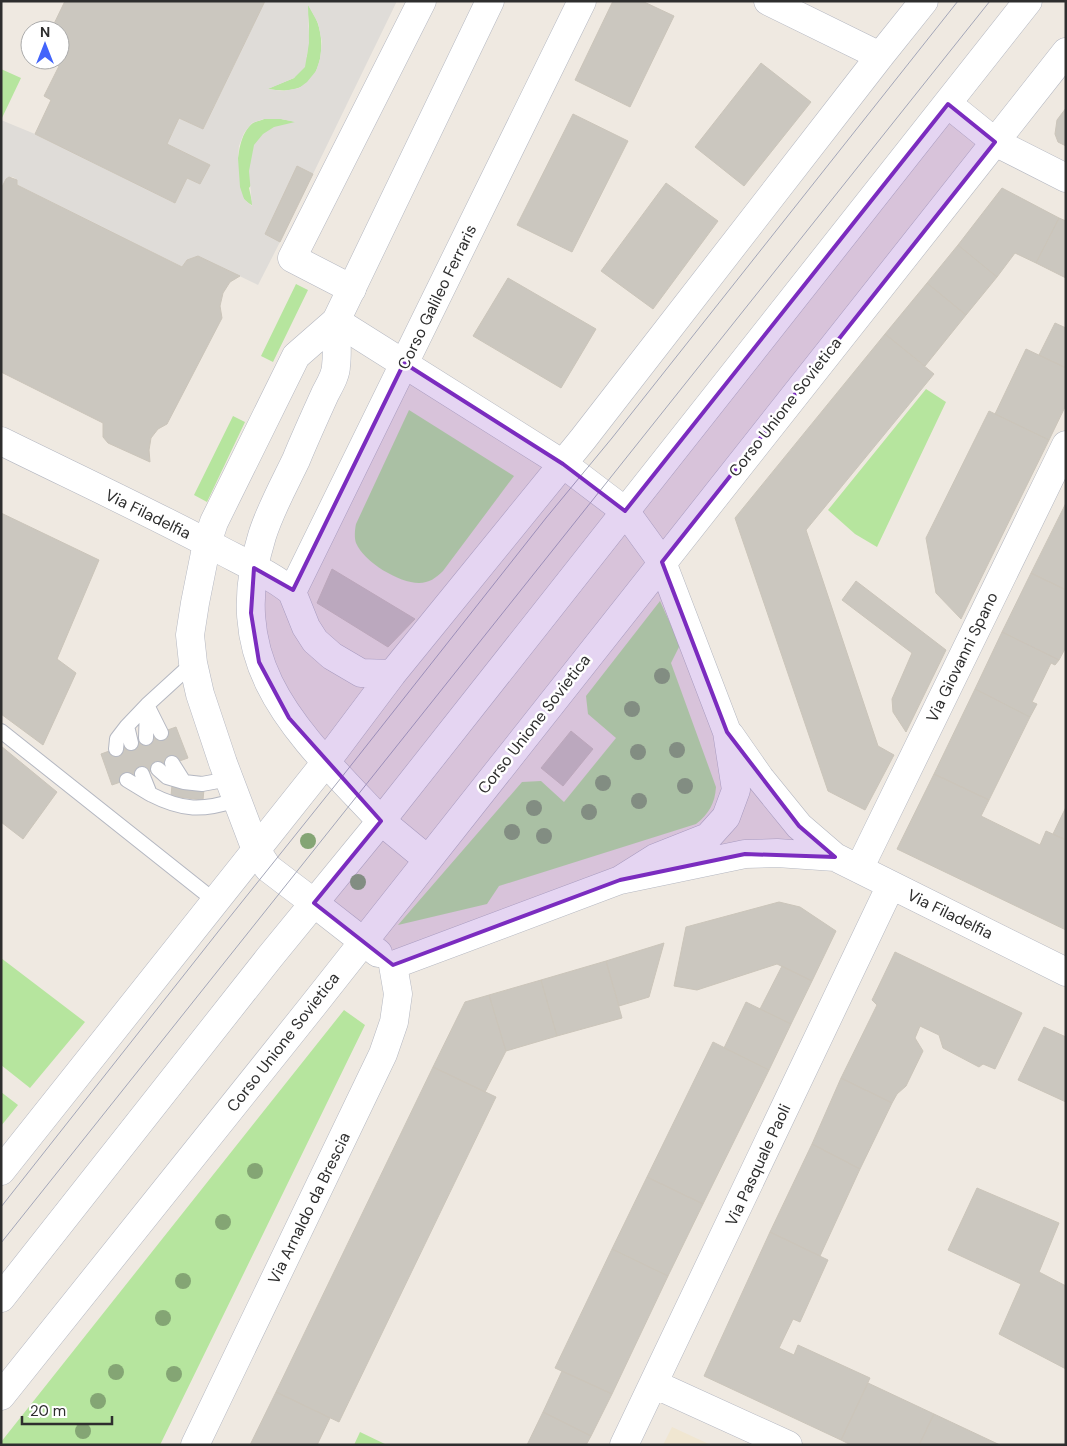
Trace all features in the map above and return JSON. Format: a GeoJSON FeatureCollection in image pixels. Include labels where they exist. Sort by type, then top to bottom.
{"type":"FeatureCollection","features":[{"type":"Feature","properties":{"kind":"street"},"geometry":{"type":"LineString","coordinates":[[352,289],[292,258],[422,1]]}},
{"type":"Feature","properties":{"kind":"street"},"geometry":{"type":"LineString","coordinates":[[490,1],[336,321],[296,356],[214,522],[207,543],[190,635],[193,663],[200,694],[256,850],[268,868],[393,965],[620,880],[745,854],[777,853],[835,857]]}},
{"type":"Feature","properties":{"kind":"street","name":"Corso Galileo Ferraris"},"geometry":{"type":"LineString","coordinates":[[292,592],[582,1]]}},
{"type":"Feature","properties":{"kind":"street"},"geometry":{"type":"LineString","coordinates":[[768,1],[880,56]]}},
{"type":"Feature","properties":{"kind":"street"},"geometry":{"type":"LineString","coordinates":[[1,1171],[326,762],[392,674],[563,464],[924,1]]}},
{"type":"Feature","properties":{"kind":"street"},"geometry":{"type":"LineString","coordinates":[[1,1298],[269,958],[381,821],[1028,1]]}},
{"type":"Feature","properties":{"kind":"street","name":"Corso Unione Sovietica"},"geometry":{"type":"LineString","coordinates":[[1,1396],[1066,52]]}},
{"type":"Feature","properties":{"kind":"street"},"geometry":{"type":"LineString","coordinates":[[948,104],[995,142],[1066,178]]}},
{"type":"Feature","properties":{"kind":"street"},"geometry":{"type":"LineString","coordinates":[[336,321],[563,464],[625,511],[662,562],[727,732],[736,790],[726,817],[708,837],[655,858],[620,880]]}},
{"type":"Feature","properties":{"kind":"street"},"geometry":{"type":"LineString","coordinates":[[336,321],[336,368],[262,534],[254,568],[251,613],[254,638],[259,662],[272,691],[289,718],[326,762],[381,821],[427,859]]}},
{"type":"Feature","properties":{"kind":"street","name":"Via Filadelfia"},"geometry":{"type":"LineString","coordinates":[[1,441],[207,543],[254,568],[292,592]]}},
{"type":"Feature","properties":{"kind":"street","name":"Via Giovanni Spano"},"geometry":{"type":"LineString","coordinates":[[859,869],[1066,446]]}},
{"type":"Feature","properties":{"kind":"street"},"geometry":{"type":"LineString","coordinates":[[292,592],[306,627],[316,641],[332,656],[361,673],[392,674]]}},
{"type":"Feature","properties":{"kind":"street"},"geometry":{"type":"LineString","coordinates":[[727,732],[760,778],[799,826],[835,857]]}},
{"type":"Feature","properties":{"kind":"street","name":"Via Filadelfia"},"geometry":{"type":"LineString","coordinates":[[835,857],[1066,972]]}},
{"type":"Feature","properties":{"kind":"street","name":"Via Pasquale Paoli"},"geometry":{"type":"LineString","coordinates":[[624,1445],[891,885]]}},
{"type":"Feature","properties":{"kind":"street","name":"Via Arnaldo da Brescia"},"geometry":{"type":"LineString","coordinates":[[195,1445],[383,1054],[394,1022],[398,994],[393,965]]}},
{"type":"Feature","properties":{"kind":"street"},"geometry":{"type":"LineString","coordinates":[[654,1384],[788,1445]]}},
{"type":"Feature","properties":{"kind":"lane"},"geometry":{"type":"LineString","coordinates":[[116,749],[117,739],[127,726],[146,705],[193,663]]}},
{"type":"Feature","properties":{"kind":"lane"},"geometry":{"type":"LineString","coordinates":[[146,705],[161,733]]}},
{"type":"Feature","properties":{"kind":"lane"},"geometry":{"type":"LineString","coordinates":[[146,705],[146,738]]}},
{"type":"Feature","properties":{"kind":"lane"},"geometry":{"type":"LineString","coordinates":[[127,726],[131,743]]}},
{"type":"Feature","properties":{"kind":"lane"},"geometry":{"type":"LineString","coordinates":[[1,731],[215,901]]}},
{"type":"Feature","properties":{"kind":"lane"},"geometry":{"type":"LineString","coordinates":[[172,763],[184,782]]}},
{"type":"Feature","properties":{"kind":"lane"},"geometry":{"type":"LineString","coordinates":[[158,769],[168,777],[184,782],[233,789]]}},
{"type":"Feature","properties":{"kind":"lane"},"geometry":{"type":"LineString","coordinates":[[142,774],[150,794]]}},
{"type":"Feature","properties":{"kind":"lane"},"geometry":{"type":"LineString","coordinates":[[127,780],[170,804],[188,807],[213,807],[233,789]]}},
{"type":"Feature","properties":{"kind":"highlighted area"},"geometry":{"type":"Polygon","coordinates":[[[948,104],[995,142],[662,562],[727,732],[799,826],[835,857],[745,854],[620,880],[393,965],[314,903],[381,821],[289,718],[259,662],[251,613],[254,568],[293,590],[404,363],[563,464],[625,511],[948,104]]]}},
{"type":"Feature","properties":{"kind":"shaded area"},"geometry":{"type":"Polygon","coordinates":[[[265,1],[397,1],[313,174],[298,167],[265,234],[280,242],[258,285],[198,256],[187,260],[182,267],[17,185],[17,180],[13,177],[6,179],[1,189],[1,120],[35,134],[175,203],[187,178],[200,184],[210,165],[167,144],[179,118],[203,129],[265,1]],[[308,5],[309,43],[305,67],[294,78],[268,89],[283,91],[299,88],[316,71],[322,42],[318,23],[308,5]],[[264,119],[252,123],[244,133],[239,146],[240,187],[244,199],[252,206],[249,171],[254,145],[263,134],[274,127],[295,122],[281,119],[264,119]]]}},
{"type":"Feature","properties":{"kind":"shaded area"},"geometry":{"type":"Polygon","coordinates":[[[672,1427],[711,1445],[663,1445],[672,1427]]]}},
{"type":"Feature","properties":{"kind":"green space"},"geometry":{"type":"Polygon","coordinates":[[[307,3],[316,19],[320,32],[321,51],[317,70],[306,84],[298,88],[287,90],[267,89],[294,78],[307,56],[309,26],[307,3]]]}},
{"type":"Feature","properties":{"kind":"green space"},"geometry":{"type":"Polygon","coordinates":[[[1,69],[21,78],[1,120],[1,69]]]}},
{"type":"Feature","properties":{"kind":"green space"},"geometry":{"type":"Polygon","coordinates":[[[264,119],[281,119],[297,122],[249,188],[253,206],[245,200],[241,192],[238,182],[238,159],[243,137],[247,129],[253,123],[264,119]]]}},
{"type":"Feature","properties":{"kind":"green space"},"geometry":{"type":"Polygon","coordinates":[[[296,284],[308,290],[273,362],[261,356],[296,284]]]}},
{"type":"Feature","properties":{"kind":"green space"},"geometry":{"type":"Polygon","coordinates":[[[926,389],[946,402],[877,547],[855,534],[828,510],[926,389]]]}},
{"type":"Feature","properties":{"kind":"green space"},"geometry":{"type":"Polygon","coordinates":[[[409,410],[514,476],[443,571],[432,580],[423,583],[411,582],[383,570],[366,557],[360,550],[355,538],[356,524],[409,410]]]}},
{"type":"Feature","properties":{"kind":"green space"},"geometry":{"type":"Polygon","coordinates":[[[233,416],[245,422],[207,502],[194,495],[233,416]]]}},
{"type":"Feature","properties":{"kind":"green space"},"geometry":{"type":"Polygon","coordinates":[[[660,601],[680,645],[671,663],[716,787],[711,808],[696,824],[499,886],[487,904],[398,925],[522,782],[541,781],[564,802],[616,738],[588,714],[586,696],[660,601]]]}},
{"type":"Feature","properties":{"kind":"green space"},"geometry":{"type":"Polygon","coordinates":[[[1,958],[85,1022],[30,1088],[1,1065],[1,958]]]}},
{"type":"Feature","properties":{"kind":"green space"},"geometry":{"type":"Polygon","coordinates":[[[344,1010],[365,1025],[160,1445],[1,1445],[1,1442],[344,1010]]]}},
{"type":"Feature","properties":{"kind":"green space"},"geometry":{"type":"Polygon","coordinates":[[[1,1092],[18,1105],[1,1126],[1,1092]]]}},
{"type":"Feature","properties":{"kind":"green space"},"geometry":{"type":"Polygon","coordinates":[[[360,1432],[387,1445],[354,1445],[360,1432]]]}},
{"type":"Feature","properties":{"kind":"building"},"geometry":{"type":"Polygon","coordinates":[[[65,1],[265,1],[203,129],[179,118],[167,144],[210,165],[200,184],[187,178],[175,203],[35,134],[51,100],[44,96],[57,70],[70,70],[70,20],[56,20],[65,1]]]}},
{"type":"Feature","properties":{"kind":"building"},"geometry":{"type":"Polygon","coordinates":[[[613,1],[642,1],[674,16],[630,107],[575,80],[613,1]]]}},
{"type":"Feature","properties":{"kind":"building"},"geometry":{"type":"Polygon","coordinates":[[[761,63],[811,102],[744,186],[695,147],[761,63]]]}},
{"type":"Feature","properties":{"kind":"building"},"geometry":{"type":"Polygon","coordinates":[[[1066,108],[1066,146],[1058,142],[1055,134],[1057,120],[1066,108]]]}},
{"type":"Feature","properties":{"kind":"building"},"geometry":{"type":"Polygon","coordinates":[[[573,114],[628,141],[572,252],[517,225],[573,114]]]}},
{"type":"Feature","properties":{"kind":"building"},"geometry":{"type":"Polygon","coordinates":[[[297,166],[313,174],[280,242],[265,234],[297,166]]]}},
{"type":"Feature","properties":{"kind":"building"},"geometry":{"type":"Polygon","coordinates":[[[9,177],[17,180],[17,185],[182,267],[187,260],[198,256],[240,276],[230,282],[223,293],[220,306],[222,318],[167,424],[158,429],[151,438],[150,462],[108,443],[103,437],[103,423],[1,372],[1,189],[9,177]]]}},
{"type":"Feature","properties":{"kind":"building"},"geometry":{"type":"Polygon","coordinates":[[[666,183],[718,221],[653,309],[601,271],[666,183]]]}},
{"type":"Feature","properties":{"kind":"building"},"geometry":{"type":"Polygon","coordinates":[[[1002,188],[1059,218],[1036,263],[1015,253],[997,277],[958,245],[1002,188]]]}},
{"type":"Feature","properties":{"kind":"building"},"geometry":{"type":"Polygon","coordinates":[[[1059,218],[1066,221],[1066,278],[1036,263],[1059,218]]]}},
{"type":"Feature","properties":{"kind":"building"},"geometry":{"type":"Polygon","coordinates":[[[958,245],[997,277],[966,315],[927,283],[958,245]]]}},
{"type":"Feature","properties":{"kind":"building"},"geometry":{"type":"Polygon","coordinates":[[[508,278],[596,329],[561,388],[473,336],[508,278]]]}},
{"type":"Feature","properties":{"kind":"building"},"geometry":{"type":"Polygon","coordinates":[[[927,283],[966,315],[925,366],[885,334],[927,283]]]}},
{"type":"Feature","properties":{"kind":"building"},"geometry":{"type":"Polygon","coordinates":[[[1055,323],[1066,328],[1066,368],[1039,355],[1055,323]]]}},
{"type":"Feature","properties":{"kind":"building"},"geometry":{"type":"Polygon","coordinates":[[[885,334],[934,374],[806,530],[878,746],[894,755],[865,810],[828,791],[735,518],[885,334]]]}},
{"type":"Feature","properties":{"kind":"building"},"geometry":{"type":"Polygon","coordinates":[[[1026,349],[1066,368],[1066,405],[1049,440],[995,414],[1026,349]]]}},
{"type":"Feature","properties":{"kind":"building"},"geometry":{"type":"Polygon","coordinates":[[[989,411],[1049,440],[961,619],[936,593],[926,538],[989,411]]]}},
{"type":"Feature","properties":{"kind":"building"},"geometry":{"type":"Polygon","coordinates":[[[1066,503],[1066,590],[1031,573],[1066,503]]]}},
{"type":"Feature","properties":{"kind":"building"},"geometry":{"type":"Polygon","coordinates":[[[1,513],[99,560],[57,659],[76,673],[43,745],[1,714],[1,513]]]}},
{"type":"Feature","properties":{"kind":"building"},"geometry":{"type":"Polygon","coordinates":[[[332,569],[415,619],[388,647],[317,603],[332,569]]]}},
{"type":"Feature","properties":{"kind":"building"},"geometry":{"type":"Polygon","coordinates":[[[1031,573],[1066,590],[1066,647],[1059,660],[1002,632],[1031,573]]]}},
{"type":"Feature","properties":{"kind":"building"},"geometry":{"type":"Polygon","coordinates":[[[856,581],[946,650],[906,732],[893,712],[892,699],[912,653],[842,600],[856,581]]]}},
{"type":"Feature","properties":{"kind":"building"},"geometry":{"type":"Polygon","coordinates":[[[1002,632],[1059,660],[1055,665],[1051,663],[1032,702],[1037,704],[1030,717],[975,689],[1002,632]]]}},
{"type":"Feature","properties":{"kind":"building"},"geometry":{"type":"Polygon","coordinates":[[[975,689],[1030,717],[989,800],[934,774],[975,689]]]}},
{"type":"Feature","properties":{"kind":"building"},"geometry":{"type":"Polygon","coordinates":[[[176,727],[188,758],[112,785],[101,754],[176,727]]]}},
{"type":"Feature","properties":{"kind":"building"},"geometry":{"type":"Polygon","coordinates":[[[571,731],[593,749],[563,786],[541,768],[571,731]]]}},
{"type":"Feature","properties":{"kind":"building"},"geometry":{"type":"Polygon","coordinates":[[[1,746],[57,792],[23,839],[1,822],[1,746]]]}},
{"type":"Feature","properties":{"kind":"building"},"geometry":{"type":"Polygon","coordinates":[[[934,774],[989,800],[981,816],[1040,845],[1046,831],[1066,840],[1066,930],[897,849],[934,774]]]}},
{"type":"Feature","properties":{"kind":"building"},"geometry":{"type":"Polygon","coordinates":[[[172,785],[204,789],[203,800],[171,796],[172,785]]]}},
{"type":"Feature","properties":{"kind":"building"},"geometry":{"type":"Polygon","coordinates":[[[1066,807],[1066,840],[1053,834],[1066,807]]]}},
{"type":"Feature","properties":{"kind":"building"},"geometry":{"type":"Polygon","coordinates":[[[779,902],[800,907],[836,931],[812,981],[777,964],[697,990],[674,986],[686,927],[779,902]]]}},
{"type":"Feature","properties":{"kind":"building"},"geometry":{"type":"Polygon","coordinates":[[[664,943],[649,997],[619,1006],[606,961],[664,943]]]}},
{"type":"Feature","properties":{"kind":"building"},"geometry":{"type":"Polygon","coordinates":[[[895,952],[1022,1013],[995,1069],[983,1064],[979,1067],[943,1048],[939,1035],[920,1026],[915,1038],[923,1051],[906,1086],[897,1094],[892,1103],[841,1078],[877,1005],[872,1000],[895,952]]]}},
{"type":"Feature","properties":{"kind":"building"},"geometry":{"type":"Polygon","coordinates":[[[606,961],[622,1018],[557,1036],[541,980],[606,961]]]}},
{"type":"Feature","properties":{"kind":"building"},"geometry":{"type":"Polygon","coordinates":[[[782,966],[812,981],[791,1024],[760,1009],[782,966]]]}},
{"type":"Feature","properties":{"kind":"building"},"geometry":{"type":"Polygon","coordinates":[[[541,980],[557,1036],[506,1051],[489,995],[541,980]]]}},
{"type":"Feature","properties":{"kind":"building"},"geometry":{"type":"Polygon","coordinates":[[[489,995],[506,1051],[485,1092],[433,1067],[465,1002],[489,995]]]}},
{"type":"Feature","properties":{"kind":"building"},"geometry":{"type":"Polygon","coordinates":[[[746,1002],[791,1024],[769,1070],[724,1048],[746,1002]]]}},
{"type":"Feature","properties":{"kind":"building"},"geometry":{"type":"Polygon","coordinates":[[[1044,1027],[1066,1037],[1066,1102],[1018,1080],[1044,1027]]]}},
{"type":"Feature","properties":{"kind":"building"},"geometry":{"type":"Polygon","coordinates":[[[713,1042],[769,1070],[703,1204],[647,1177],[713,1042]]]}},
{"type":"Feature","properties":{"kind":"building"},"geometry":{"type":"Polygon","coordinates":[[[433,1067],[496,1097],[339,1422],[276,1392],[433,1067]]]}},
{"type":"Feature","properties":{"kind":"building"},"geometry":{"type":"Polygon","coordinates":[[[841,1078],[892,1103],[860,1169],[812,1144],[841,1078]]]}},
{"type":"Feature","properties":{"kind":"building"},"geometry":{"type":"Polygon","coordinates":[[[812,1144],[860,1169],[820,1256],[770,1232],[812,1144]]]}},
{"type":"Feature","properties":{"kind":"building"},"geometry":{"type":"Polygon","coordinates":[[[647,1177],[703,1204],[668,1276],[612,1249],[647,1177]]]}},
{"type":"Feature","properties":{"kind":"building"},"geometry":{"type":"Polygon","coordinates":[[[977,1188],[1059,1223],[1039,1272],[1066,1286],[1066,1369],[999,1334],[1021,1284],[948,1250],[977,1188]]]}},
{"type":"Feature","properties":{"kind":"building"},"geometry":{"type":"Polygon","coordinates":[[[770,1232],[828,1260],[800,1322],[793,1319],[779,1348],[794,1355],[798,1345],[870,1378],[841,1440],[704,1376],[770,1232]]]}},
{"type":"Feature","properties":{"kind":"building"},"geometry":{"type":"Polygon","coordinates":[[[612,1249],[668,1276],[612,1394],[555,1368],[612,1249]]]}},
{"type":"Feature","properties":{"kind":"building"},"geometry":{"type":"Polygon","coordinates":[[[562,1371],[612,1394],[591,1436],[543,1412],[562,1371]]]}},
{"type":"Feature","properties":{"kind":"building"},"geometry":{"type":"Polygon","coordinates":[[[868,1383],[934,1414],[919,1445],[851,1445],[841,1440],[868,1383]]]}},
{"type":"Feature","properties":{"kind":"building"},"geometry":{"type":"Polygon","coordinates":[[[276,1392],[330,1418],[317,1445],[250,1445],[276,1392]]]}},
{"type":"Feature","properties":{"kind":"building"},"geometry":{"type":"Polygon","coordinates":[[[543,1412],[591,1436],[586,1445],[527,1445],[543,1412]]]}},
{"type":"Feature","properties":{"kind":"building"},"geometry":{"type":"Polygon","coordinates":[[[934,1414],[1000,1445],[919,1445],[934,1414]]]}},
{"type":"Feature","properties":{"kind":"tram line"},"geometry":{"type":"LineString","coordinates":[[1,1207],[958,1]]}},
{"type":"Feature","properties":{"kind":"tram line"},"geometry":{"type":"LineString","coordinates":[[1,1243],[990,1]]}}]}
